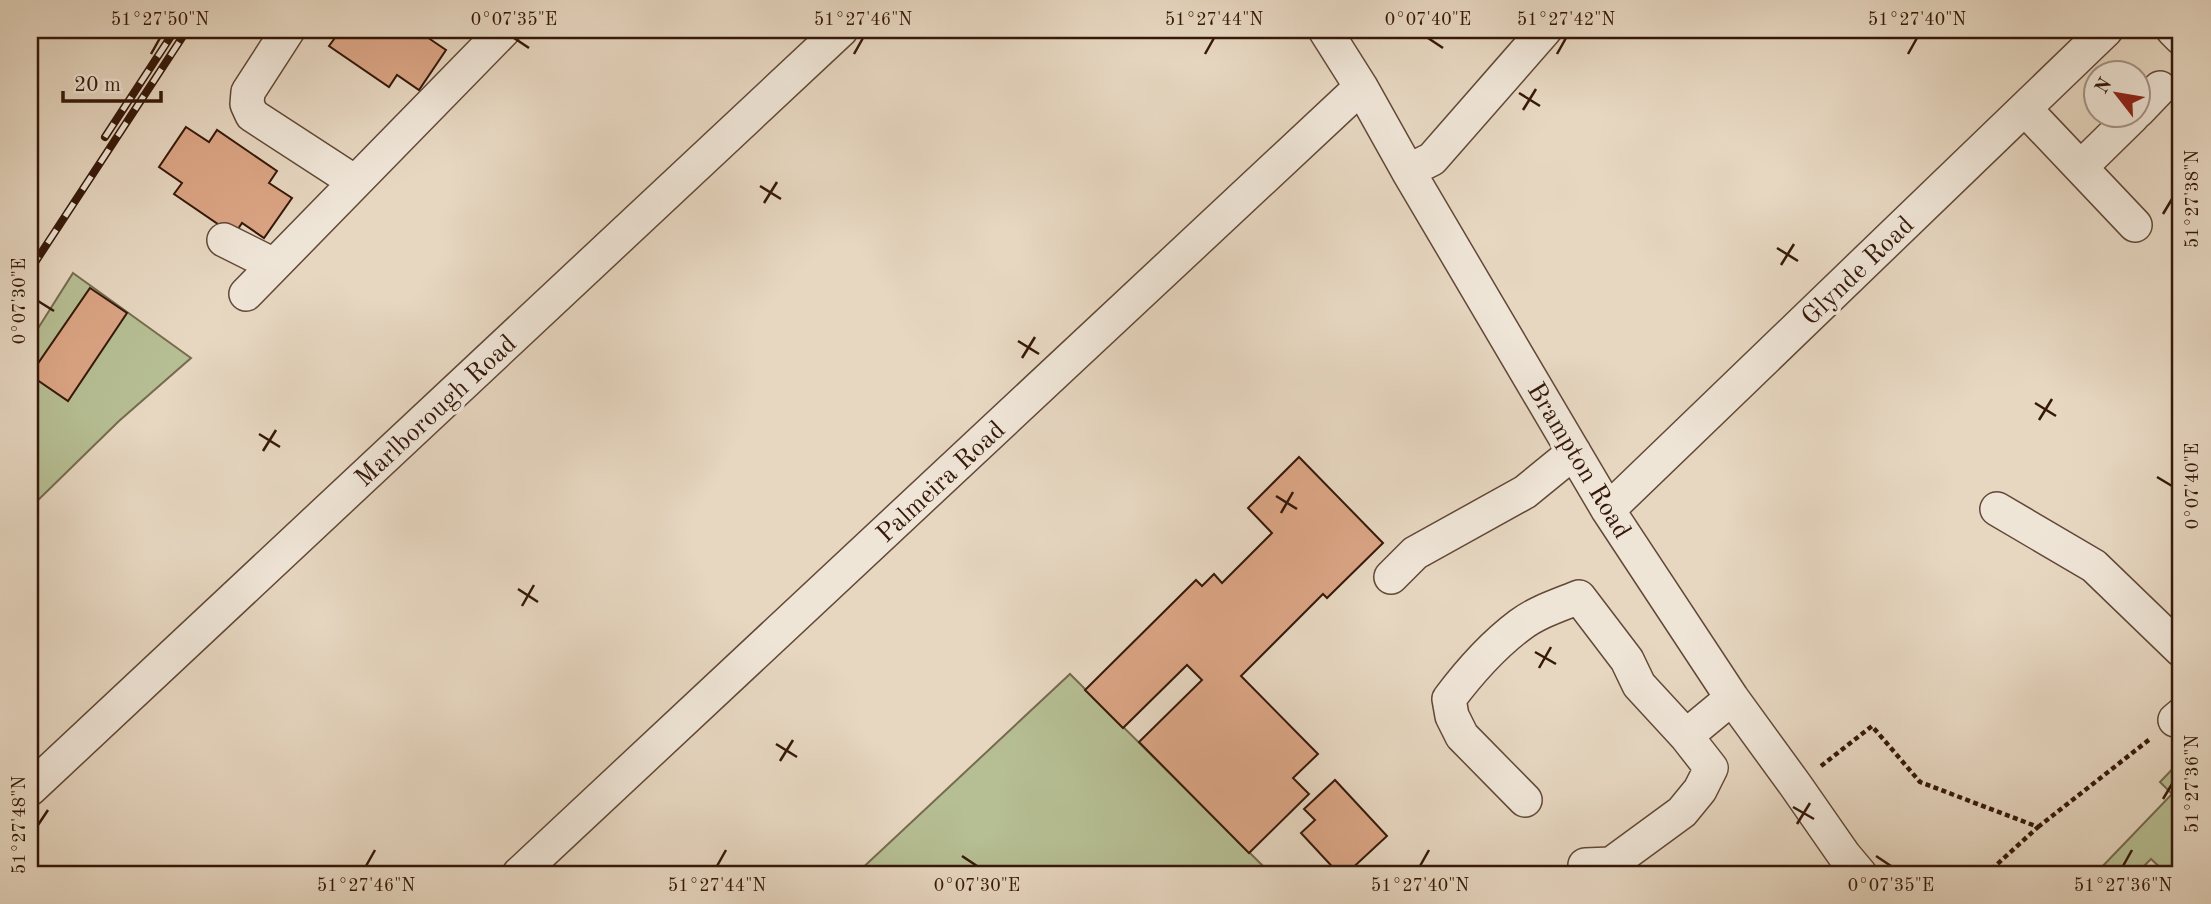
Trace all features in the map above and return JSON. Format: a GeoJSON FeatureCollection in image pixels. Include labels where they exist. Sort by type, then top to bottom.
{"type":"FeatureCollection","features":[{"type":"Feature","properties":{"kind":"street"},"geometry":{"type":"LineString","coordinates":[[288,30],[248,92],[247,104],[253,115],[355,182]]}},
{"type":"Feature","properties":{"kind":"street"},"geometry":{"type":"LineString","coordinates":[[246,293],[504,30]]}},
{"type":"Feature","properties":{"kind":"street","name":"Marlborough Road"},"geometry":{"type":"LineString","coordinates":[[30,789],[841,30]]}},
{"type":"Feature","properties":{"kind":"street","name":"Brampton Road"},"geometry":{"type":"LineString","coordinates":[[1325,30],[1608,510],[1732,698],[1860,874]]}},
{"type":"Feature","properties":{"kind":"street"},"geometry":{"type":"LineString","coordinates":[[1408,171],[1432,159],[1545,30]]}},
{"type":"Feature","properties":{"kind":"street","name":"Glynde Road"},"geometry":{"type":"LineString","coordinates":[[1608,510],[2106,30]]}},
{"type":"Feature","properties":{"kind":"street"},"geometry":{"type":"LineString","coordinates":[[2173,30],[2181,38]]}},
{"type":"Feature","properties":{"kind":"street","name":"Palmeira Road"},"geometry":{"type":"LineString","coordinates":[[519,874],[1361,87]]}},
{"type":"Feature","properties":{"kind":"street"},"geometry":{"type":"LineString","coordinates":[[2025,109],[2135,225]]}},
{"type":"Feature","properties":{"kind":"street"},"geometry":{"type":"LineString","coordinates":[[2081,167],[2119,130]]}},
{"type":"Feature","properties":{"kind":"street"},"geometry":{"type":"LineString","coordinates":[[224,240],[274,265]]}},
{"type":"Feature","properties":{"kind":"street"},"geometry":{"type":"LineString","coordinates":[[1391,577],[1415,553],[1525,492],[1574,452]]}},
{"type":"Feature","properties":{"kind":"street"},"geometry":{"type":"LineString","coordinates":[[1997,509],[2094,566],[2181,650]]}},
{"type":"Feature","properties":{"kind":"street"},"geometry":{"type":"LineString","coordinates":[[1525,800],[1462,736],[1452,716],[1449,699],[1474,665],[1521,624],[1579,597],[1627,660],[1639,685],[1711,768],[1700,790],[1682,812],[1611,864],[1585,865]]}},
{"type":"Feature","properties":{"kind":"street"},"geometry":{"type":"LineString","coordinates":[[1686,736],[1732,698]]}},
{"type":"Feature","properties":{"kind":"path"},"geometry":{"type":"LineString","coordinates":[[1992,874],[1993,869],[2038,827],[2178,718]]}},
{"type":"Feature","properties":{"kind":"path"},"geometry":{"type":"LineString","coordinates":[[1796,786],[1872,726],[1920,782],[2038,827]]}},
{"type":"Feature","properties":{"kind":"green space"},"geometry":{"type":"Polygon","coordinates":[[[73,273],[191,358],[119,421],[30,508],[30,341],[73,273]]]}},
{"type":"Feature","properties":{"kind":"green space"},"geometry":{"type":"Polygon","coordinates":[[[1070,674],[1271,874],[856,874],[1070,674]]]}},
{"type":"Feature","properties":{"kind":"green space"},"geometry":{"type":"Polygon","coordinates":[[[2181,760],[2181,859],[2167,874],[2151,859],[2136,874],[2127,874],[2118,866],[2110,874],[2099,874],[2097,872],[2172,794],[2160,782],[2181,760]]]}},
{"type":"Feature","properties":{"kind":"building"},"geometry":{"type":"Polygon","coordinates":[[[329,30],[427,30],[424,35],[446,50],[419,90],[397,75],[389,87],[329,46],[337,35],[329,30]]]}},
{"type":"Feature","properties":{"kind":"building"},"geometry":{"type":"Polygon","coordinates":[[[186,127],[209,142],[217,130],[277,171],[269,183],[292,198],[264,238],[242,223],[234,235],[174,194],[182,183],[159,167],[186,127]]]}},
{"type":"Feature","properties":{"kind":"building"},"geometry":{"type":"Polygon","coordinates":[[[90,288],[127,313],[68,401],[30,375],[90,288]]]}},
{"type":"Feature","properties":{"kind":"building"},"geometry":{"type":"Polygon","coordinates":[[[1299,457],[1383,543],[1327,598],[1323,594],[1241,676],[1318,754],[1293,778],[1309,794],[1249,853],[1139,742],[1202,680],[1187,665],[1123,728],[1085,690],[1196,580],[1202,586],[1214,574],[1222,583],[1272,533],[1248,508],[1299,457]]]}},
{"type":"Feature","properties":{"kind":"building"},"geometry":{"type":"Polygon","coordinates":[[[1335,780],[1387,836],[1346,874],[1339,874],[1301,833],[1315,820],[1304,809],[1335,780]]]}},
{"type":"Feature","properties":{"kind":"railway"},"geometry":{"type":"LineString","coordinates":[[105,137],[175,30]]}},
{"type":"Feature","properties":{"kind":"railway"},"geometry":{"type":"LineString","coordinates":[[30,270],[187,30]]}}]}
